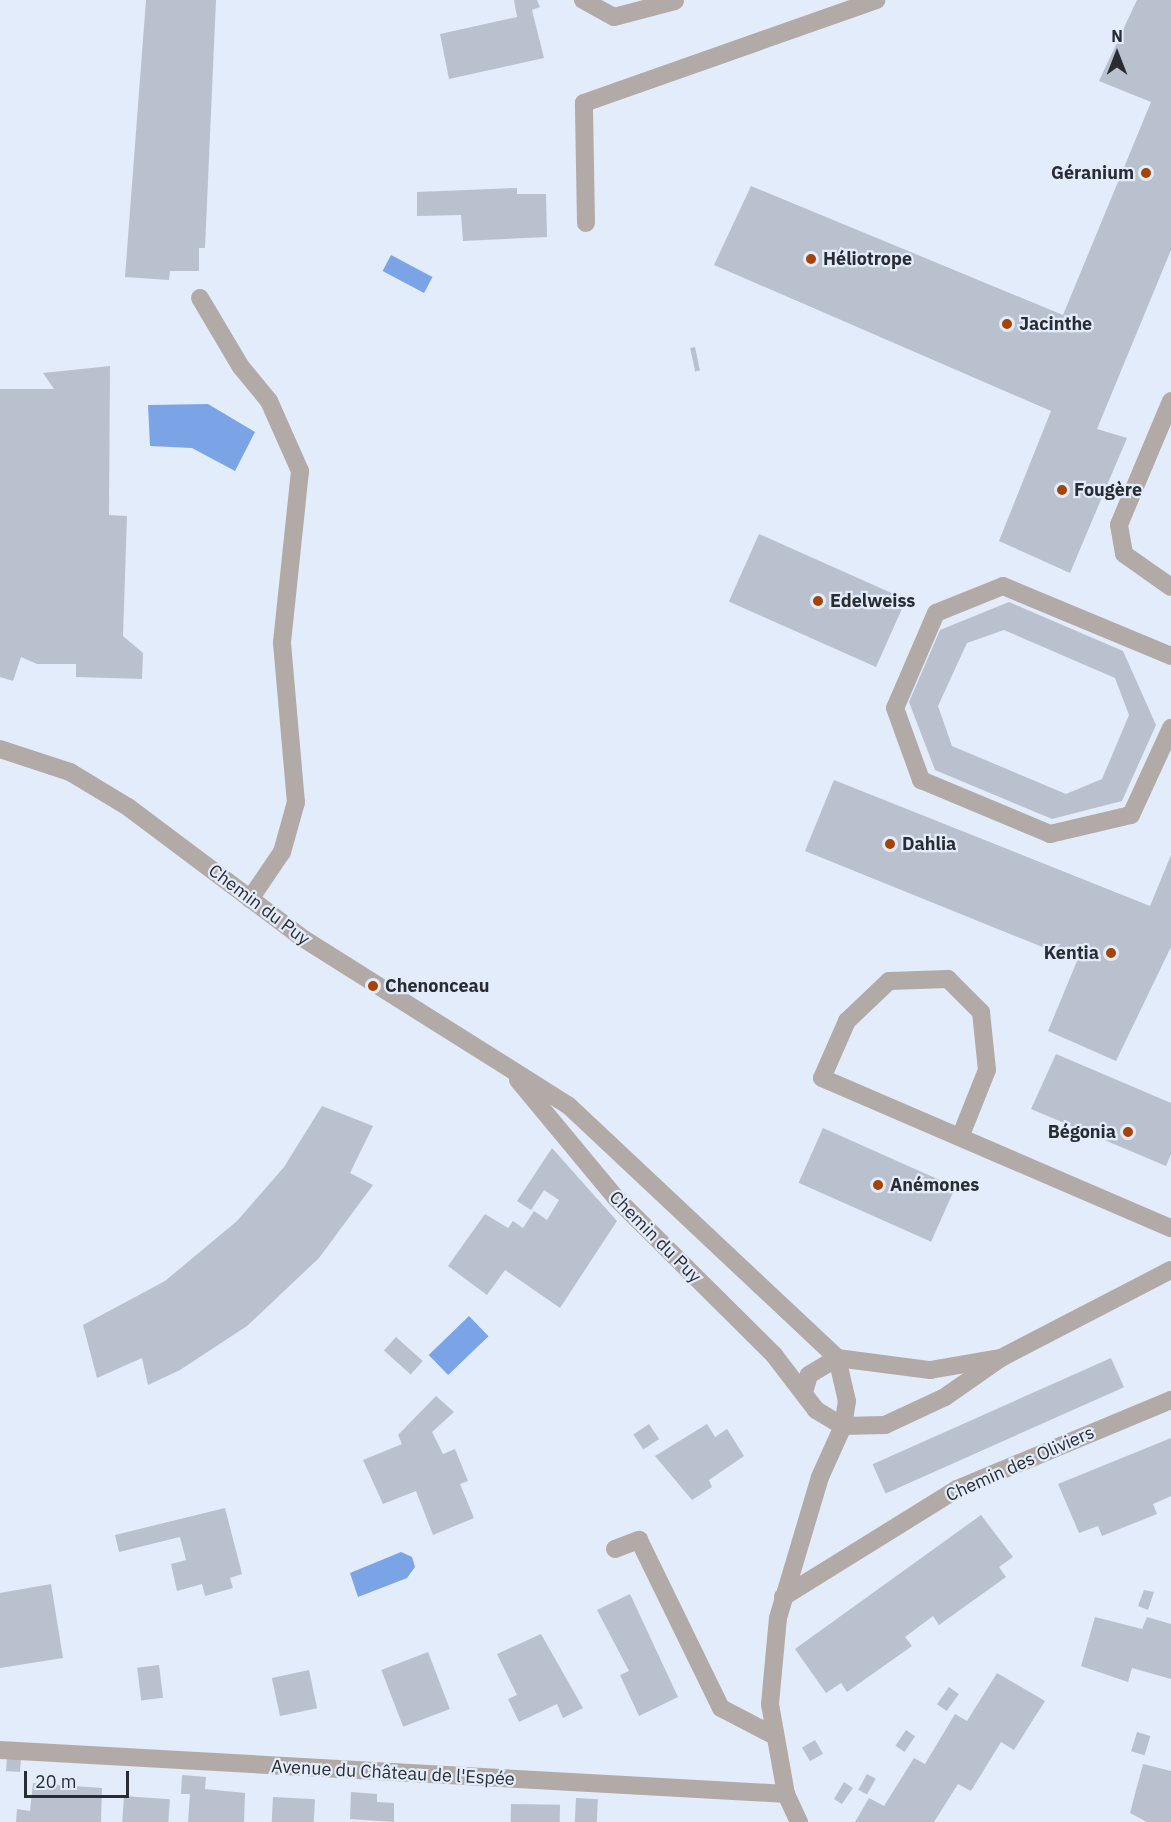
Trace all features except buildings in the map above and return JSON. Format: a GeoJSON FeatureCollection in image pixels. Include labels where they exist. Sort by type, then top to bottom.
{"type":"FeatureCollection","features":[{"type":"Feature","properties":{"kind":"street"},"geometry":{"type":"LineString","coordinates":[[583,0],[615,17],[675,1]]}},
{"type":"Feature","properties":{"kind":"street"},"geometry":{"type":"LineString","coordinates":[[586,223],[584,103],[876,0]]}},
{"type":"Feature","properties":{"kind":"street"},"geometry":{"type":"LineString","coordinates":[[200,298],[241,367],[269,401],[300,471],[282,643],[297,802],[282,852],[250,899]]}},
{"type":"Feature","properties":{"kind":"street"},"geometry":{"type":"LineString","coordinates":[[1171,401],[1119,525],[1124,554],[1171,587]]}},
{"type":"Feature","properties":{"kind":"street"},"geometry":{"type":"LineString","coordinates":[[1171,656],[1003,586],[936,613],[895,708],[921,780],[1050,834],[1131,815],[1171,728]]}},
{"type":"Feature","properties":{"kind":"street","name":"Chemin du Puy"},"geometry":{"type":"LineString","coordinates":[[0,749],[70,772],[128,807],[250,899],[513,1074],[569,1106],[837,1358]]}},
{"type":"Feature","properties":{"kind":"street"},"geometry":{"type":"LineString","coordinates":[[962,1135],[987,1070],[981,1012],[948,979],[889,981],[847,1021],[822,1078],[962,1135],[1171,1228]]}},
{"type":"Feature","properties":{"kind":"street","name":"Chemin du Puy"},"geometry":{"type":"LineString","coordinates":[[513,1074],[616,1198],[774,1355],[816,1410],[843,1426]]}},
{"type":"Feature","properties":{"kind":"street"},"geometry":{"type":"LineString","coordinates":[[843,1426],[885,1425],[945,1397],[1001,1358],[1171,1270]]}},
{"type":"Feature","properties":{"kind":"street"},"geometry":{"type":"LineString","coordinates":[[804,1393],[809,1375],[837,1358],[930,1370],[1001,1358]]}},
{"type":"Feature","properties":{"kind":"street"},"geometry":{"type":"LineString","coordinates":[[798,1822],[786,1794],[770,1704],[783,1597],[820,1477],[843,1426],[847,1401],[837,1358]]}},
{"type":"Feature","properties":{"kind":"street","name":"Chemin des Oliviers"},"geometry":{"type":"LineString","coordinates":[[783,1597],[957,1489],[1171,1400]]}},
{"type":"Feature","properties":{"kind":"street"},"geometry":{"type":"LineString","coordinates":[[615,1549],[639,1540],[721,1708],[775,1736]]}},
{"type":"Feature","properties":{"kind":"street","name":"Avenue du Château de l'Espée"},"geometry":{"type":"LineString","coordinates":[[0,1750],[786,1794]]}},
{"type":"Feature","properties":{"kind":"water"},"geometry":{"type":"Polygon","coordinates":[[[391,255],[432,277],[424,293],[383,271],[391,255]]]}},
{"type":"Feature","properties":{"kind":"water"},"geometry":{"type":"Polygon","coordinates":[[[208,404],[255,432],[235,471],[192,448],[150,446],[148,405],[208,404]]]}},
{"type":"Feature","properties":{"kind":"water"},"geometry":{"type":"Polygon","coordinates":[[[469,1316],[488,1336],[448,1375],[429,1355],[469,1316]]]}},
{"type":"Feature","properties":{"kind":"water"},"geometry":{"type":"Polygon","coordinates":[[[401,1552],[412,1557],[415,1567],[407,1578],[358,1597],[350,1573],[401,1552]]]}},
{"type":"Feature","properties":{"kind":"place","name":"Géranium"},"geometry":{"type":"Point","coordinates":[1146,173]}},
{"type":"Feature","properties":{"kind":"place","name":"Héliotrope"},"geometry":{"type":"Point","coordinates":[811,259]}},
{"type":"Feature","properties":{"kind":"place","name":"Jacinthe"},"geometry":{"type":"Point","coordinates":[1007,324]}},
{"type":"Feature","properties":{"kind":"place","name":"Fougère"},"geometry":{"type":"Point","coordinates":[1062,490]}},
{"type":"Feature","properties":{"kind":"place","name":"Edelweiss"},"geometry":{"type":"Point","coordinates":[818,601]}},
{"type":"Feature","properties":{"kind":"place","name":"Dahlia"},"geometry":{"type":"Point","coordinates":[890,844]}},
{"type":"Feature","properties":{"kind":"place","name":"Kentia"},"geometry":{"type":"Point","coordinates":[1111,953]}},
{"type":"Feature","properties":{"kind":"place","name":"Chenonceau"},"geometry":{"type":"Point","coordinates":[373,986]}},
{"type":"Feature","properties":{"kind":"place","name":"Bégonia"},"geometry":{"type":"Point","coordinates":[1128,1132]}},
{"type":"Feature","properties":{"kind":"place","name":"Anémones"},"geometry":{"type":"Point","coordinates":[878,1185]}}]}
